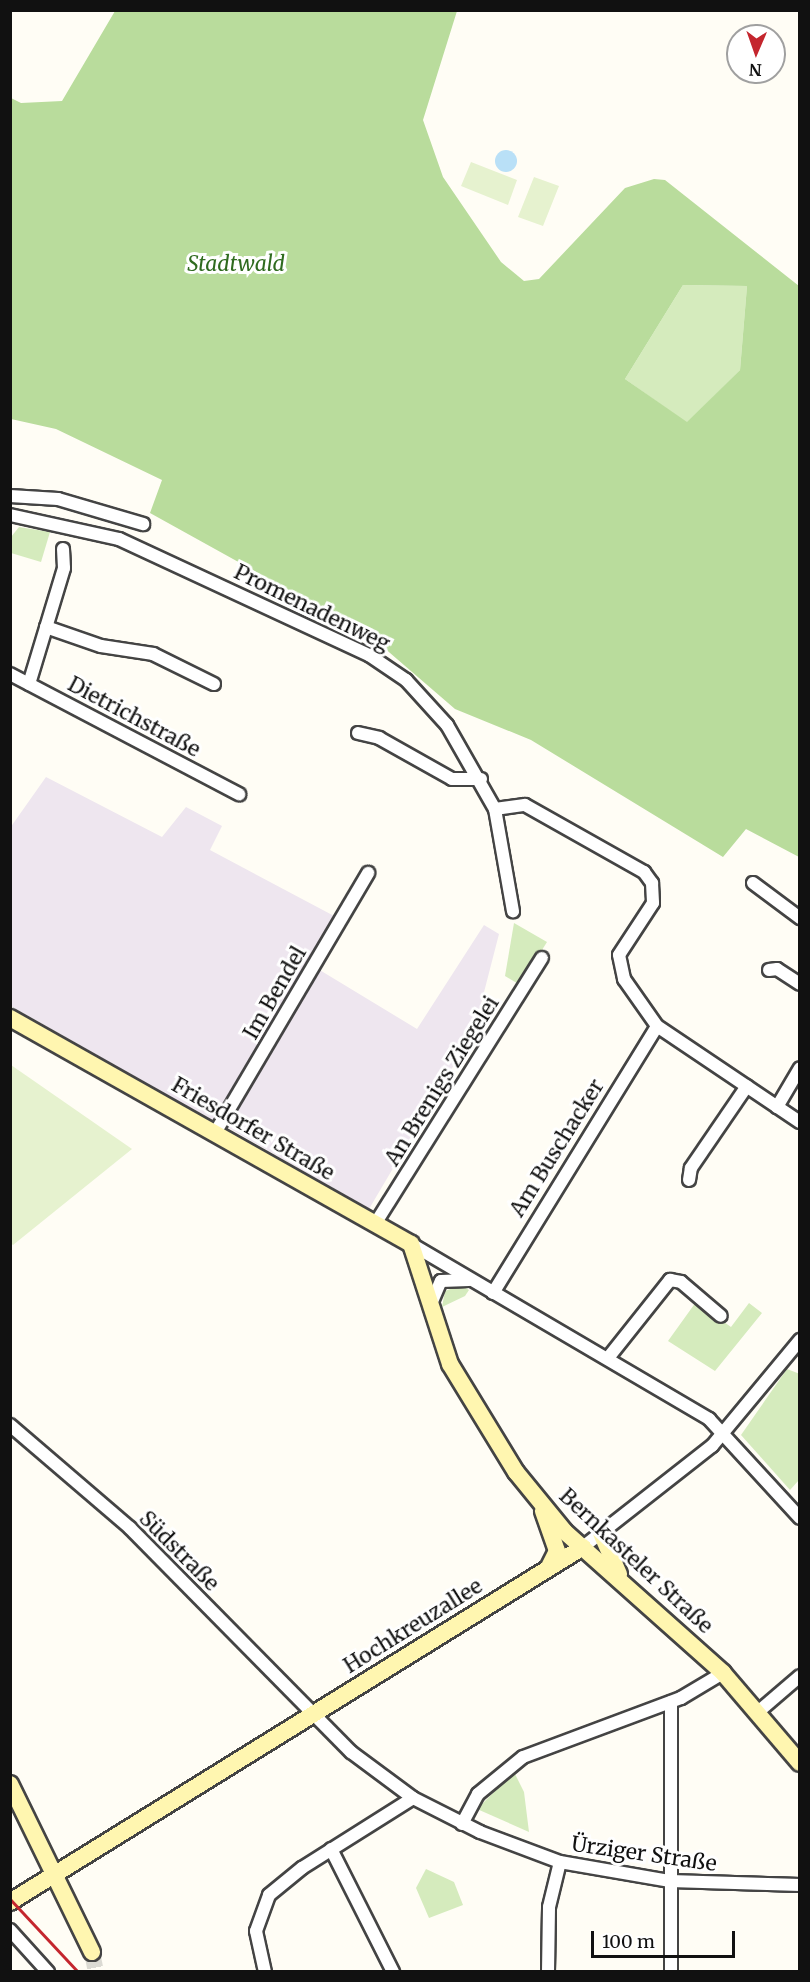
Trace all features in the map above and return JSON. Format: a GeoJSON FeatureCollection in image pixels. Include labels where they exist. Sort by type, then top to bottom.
{"type":"FeatureCollection","features":[{"type":"Feature","properties":{"kind":"street"},"geometry":{"type":"LineString","coordinates":[[10,496],[58,499],[142,524]]}},
{"type":"Feature","properties":{"kind":"street"},"geometry":{"type":"LineString","coordinates":[[83,527],[88,509]]}},
{"type":"Feature","properties":{"kind":"street","name":"Promenadenweg"},"geometry":{"type":"LineString","coordinates":[[10,515],[83,527],[369,655],[428,701],[481,779],[495,809],[513,911]]}},
{"type":"Feature","properties":{"kind":"street"},"geometry":{"type":"LineString","coordinates":[[29,684],[64,568],[63,549]]}},
{"type":"Feature","properties":{"kind":"street"},"geometry":{"type":"LineString","coordinates":[[46,627],[101,646],[153,654],[214,684]]}},
{"type":"Feature","properties":{"kind":"street","name":"Dietrichstraße"},"geometry":{"type":"LineString","coordinates":[[10,674],[239,794]]}},
{"type":"Feature","properties":{"kind":"street"},"geometry":{"type":"LineString","coordinates":[[358,733],[379,738],[452,779],[481,779]]}},
{"type":"Feature","properties":{"kind":"street"},"geometry":{"type":"LineString","coordinates":[[495,809],[525,805],[649,878],[653,903],[618,964],[657,1026],[800,1122]]}},
{"type":"Feature","properties":{"kind":"street","name":"Im Bendel"},"geometry":{"type":"LineString","coordinates":[[216,1133],[368,873]]}},
{"type":"Feature","properties":{"kind":"street"},"geometry":{"type":"LineString","coordinates":[[753,883],[800,918]]}},
{"type":"Feature","properties":{"kind":"street","name":"An Brenigs Ziegelei"},"geometry":{"type":"LineString","coordinates":[[375,1224],[542,958]]}},
{"type":"Feature","properties":{"kind":"street"},"geometry":{"type":"LineString","coordinates":[[769,970],[777,969],[800,984]]}},
{"type":"Feature","properties":{"kind":"street","name":"Friesdorfer Straße"},"geometry":{"type":"LineString","coordinates":[[10,1018],[216,1133],[678,1398],[721,1434],[800,1518]]}},
{"type":"Feature","properties":{"kind":"street","name":"Am Buschacker"},"geometry":{"type":"LineString","coordinates":[[493,1293],[657,1026]]}},
{"type":"Feature","properties":{"kind":"street"},"geometry":{"type":"LineString","coordinates":[[777,1107],[800,1068]]}},
{"type":"Feature","properties":{"kind":"street"},"geometry":{"type":"LineString","coordinates":[[689,1180],[691,1168],[747,1086]]}},
{"type":"Feature","properties":{"kind":"street","name":"Bernkasteler Straße"},"geometry":{"type":"LineString","coordinates":[[411,1244],[430,1310],[455,1374],[541,1506],[723,1673],[800,1763]]}},
{"type":"Feature","properties":{"kind":"street"},"geometry":{"type":"LineString","coordinates":[[430,1310],[441,1281],[474,1280]]}},
{"type":"Feature","properties":{"kind":"street"},"geometry":{"type":"LineString","coordinates":[[608,1358],[670,1280],[681,1282],[721,1316]]}},
{"type":"Feature","properties":{"kind":"street","name":"Hochkreuzallee"},"geometry":{"type":"LineString","coordinates":[[10,1902],[51,1874],[583,1546],[721,1434],[800,1340]]}},
{"type":"Feature","properties":{"kind":"street","name":"Südstraße"},"geometry":{"type":"LineString","coordinates":[[10,1425],[130,1528],[311,1715]]}},
{"type":"Feature","properties":{"kind":"street"},"geometry":{"type":"LineString","coordinates":[[541,1506],[557,1551],[548,1568]]}},
{"type":"Feature","properties":{"kind":"street"},"geometry":{"type":"LineString","coordinates":[[601,1533],[623,1583]]}},
{"type":"Feature","properties":{"kind":"street"},"geometry":{"type":"LineString","coordinates":[[462,1824],[478,1794],[523,1757],[671,1702],[723,1673]]}},
{"type":"Feature","properties":{"kind":"street"},"geometry":{"type":"LineString","coordinates":[[758,1712],[800,1676]]}},
{"type":"Feature","properties":{"kind":"street"},"geometry":{"type":"LineString","coordinates":[[671,1702],[671,1971]]}},
{"type":"Feature","properties":{"kind":"street","name":"Ürziger Straße"},"geometry":{"type":"LineString","coordinates":[[311,1715],[413,1798],[462,1824],[560,1862],[670,1881],[800,1885]]}},
{"type":"Feature","properties":{"kind":"street"},"geometry":{"type":"LineString","coordinates":[[10,1784],[51,1874],[80,1918],[92,1952]]}},
{"type":"Feature","properties":{"kind":"street"},"geometry":{"type":"LineString","coordinates":[[265,1971],[256,1943],[261,1908],[285,1880],[413,1798]]}},
{"type":"Feature","properties":{"kind":"street"},"geometry":{"type":"LineString","coordinates":[[331,1850],[393,1971]]}},
{"type":"Feature","properties":{"kind":"street"},"geometry":{"type":"LineString","coordinates":[[548,1971],[549,1907],[560,1862]]}},
{"type":"Feature","properties":{"kind":"street"},"geometry":{"type":"LineString","coordinates":[[10,1930],[48,1971]]}},
{"type":"Feature","properties":{"kind":"shaded area"},"geometry":{"type":"Polygon","coordinates":[[[46,777],[162,837],[186,807],[222,826],[210,850],[336,917],[214,1122],[11,1006],[10,828],[46,777]]]}},
{"type":"Feature","properties":{"kind":"shaded area"},"geometry":{"type":"Polygon","coordinates":[[[484,925],[499,934],[474,1031],[369,1209],[227,1127],[318,969],[417,1029],[484,925]]]}},
{"type":"Feature","properties":{"kind":"green space","name":"Stadtwald"},"geometry":{"type":"Polygon","coordinates":[[[115,11],[457,11],[423,120],[443,177],[501,262],[524,281],[539,279],[625,188],[654,179],[665,180],[799,286],[799,857],[746,829],[723,857],[531,740],[455,709],[368,634],[150,513],[162,480],[56,429],[11,419],[11,98],[21,103],[62,101],[115,11]],[[683,285],[625,379],[687,422],[740,370],[747,286],[683,285]]]}},
{"type":"Feature","properties":{"kind":"green space"},"geometry":{"type":"Polygon","coordinates":[[[471,162],[517,180],[508,205],[461,186],[471,162]]]}},
{"type":"Feature","properties":{"kind":"green space"},"geometry":{"type":"Polygon","coordinates":[[[534,177],[559,186],[543,226],[518,217],[534,177]]]}},
{"type":"Feature","properties":{"kind":"green space"},"geometry":{"type":"Polygon","coordinates":[[[683,285],[747,286],[740,370],[687,423],[625,379],[683,285]]]}},
{"type":"Feature","properties":{"kind":"green space"},"geometry":{"type":"Polygon","coordinates":[[[19,527],[50,532],[41,562],[11,553],[11,537],[19,527]]]}},
{"type":"Feature","properties":{"kind":"green space"},"geometry":{"type":"Polygon","coordinates":[[[514,923],[547,942],[520,985],[505,976],[514,923]]]}},
{"type":"Feature","properties":{"kind":"green space"},"geometry":{"type":"Polygon","coordinates":[[[11,1065],[132,1149],[13,1245],[10,1243],[11,1065]]]}},
{"type":"Feature","properties":{"kind":"green space"},"geometry":{"type":"Polygon","coordinates":[[[461,1285],[469,1290],[465,1296],[442,1307],[445,1291],[461,1285]]]}},
{"type":"Feature","properties":{"kind":"green space"},"geometry":{"type":"Polygon","coordinates":[[[696,1302],[731,1327],[749,1303],[762,1313],[715,1371],[668,1341],[696,1302]]]}},
{"type":"Feature","properties":{"kind":"green space"},"geometry":{"type":"Polygon","coordinates":[[[787,1369],[800,1374],[799,1480],[790,1490],[741,1435],[787,1369]]]}},
{"type":"Feature","properties":{"kind":"green space"},"geometry":{"type":"Polygon","coordinates":[[[514,1772],[524,1792],[529,1832],[477,1809],[514,1772]]]}},
{"type":"Feature","properties":{"kind":"green space"},"geometry":{"type":"Polygon","coordinates":[[[426,1869],[454,1882],[463,1905],[429,1918],[416,1888],[426,1869]]]}},
{"type":"Feature","properties":{"kind":"water"},"geometry":{"type":"Polygon","coordinates":[[[506,150],[514,153],[517,161],[514,169],[506,172],[498,169],[495,161],[498,153],[506,150]]]}},
{"type":"Feature","properties":{"kind":"tunnel"},"geometry":{"type":"LineString","coordinates":[[92,1952],[96,1972]]}},
{"type":"Feature","properties":{"kind":"railway"},"geometry":{"type":"LineString","coordinates":[[10,1899],[78,1972]]}}]}
